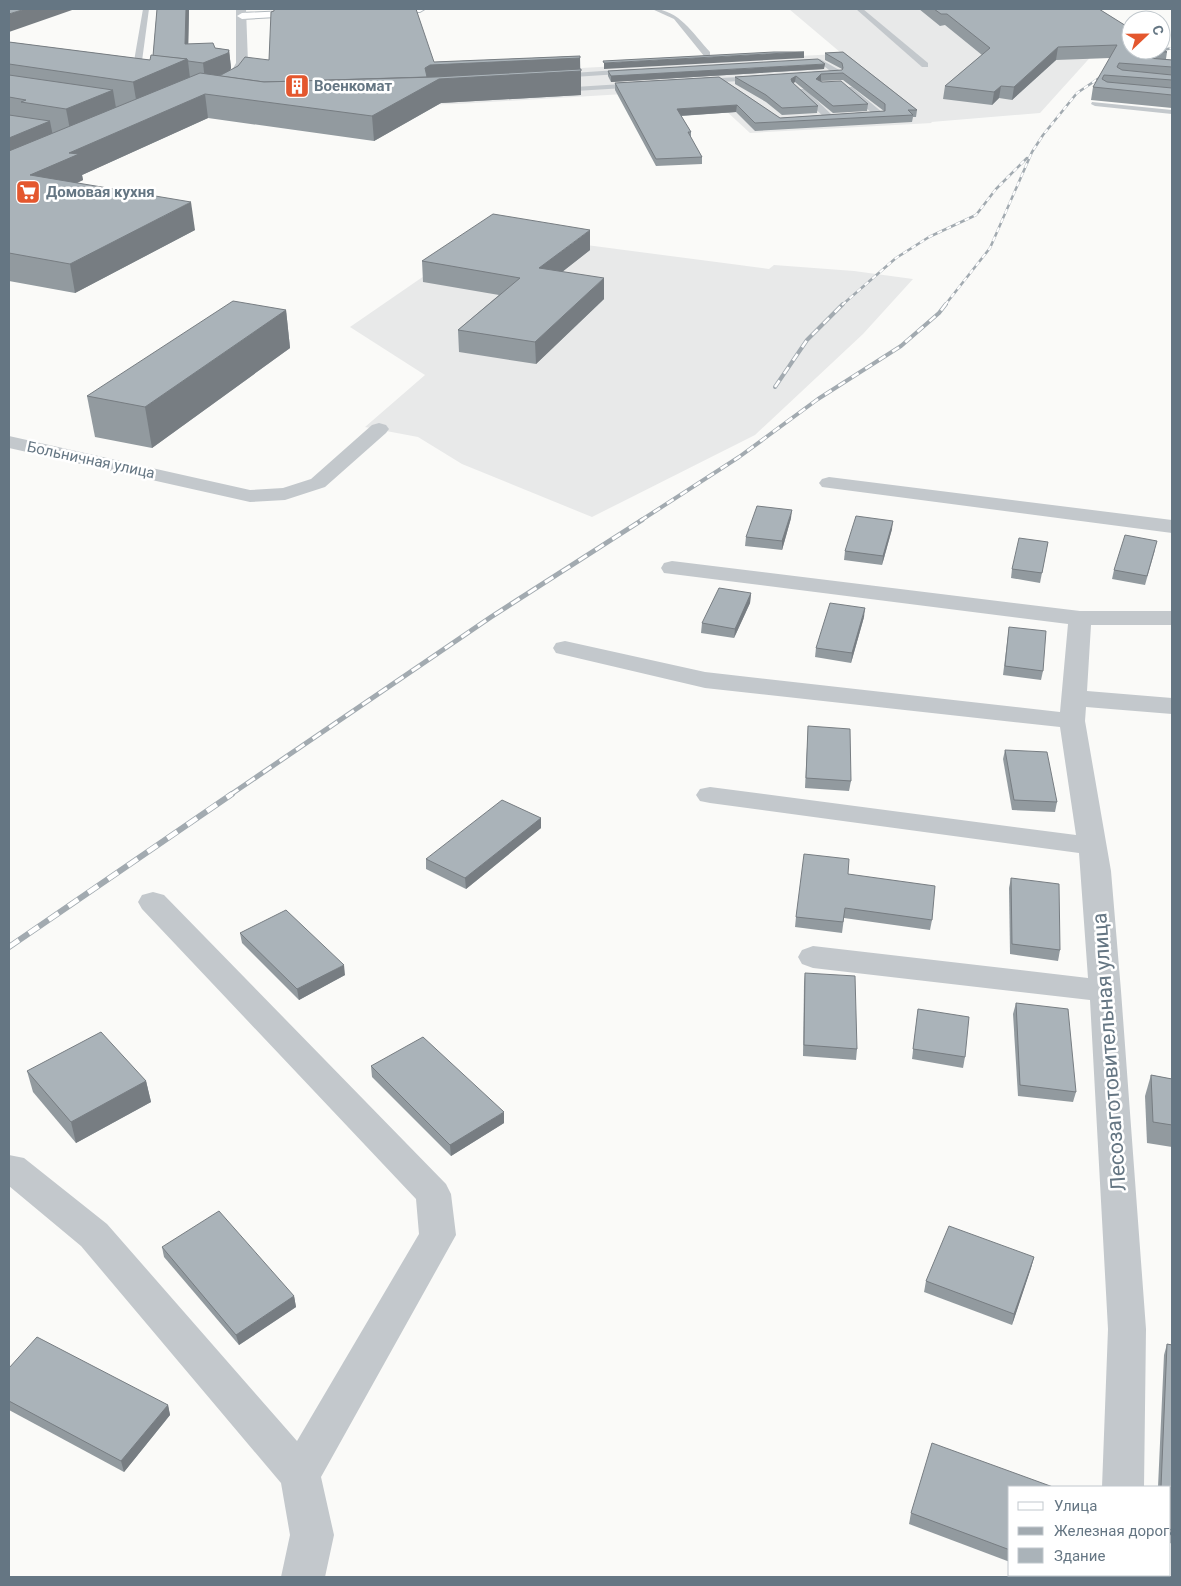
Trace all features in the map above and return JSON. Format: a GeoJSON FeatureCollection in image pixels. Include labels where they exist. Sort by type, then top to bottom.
{"type":"FeatureCollection","features":[{"type":"Feature","properties":{"kind":"street"},"geometry":{"type":"LineString","coordinates":[[366,11],[420,9]]}},
{"type":"Feature","properties":{"kind":"street"},"geometry":{"type":"LineString","coordinates":[[205,89],[235,74],[242,63],[242,12],[318,13]]}},
{"type":"Feature","properties":{"kind":"street","name":"Больничная улица"},"geometry":{"type":"LineString","coordinates":[[9,442],[250,496],[285,494],[318,483],[379,430]]}},
{"type":"Feature","properties":{"kind":"street"},"geometry":{"type":"LineString","coordinates":[[829,483],[1172,527]]}},
{"type":"Feature","properties":{"kind":"street"},"geometry":{"type":"LineString","coordinates":[[672,568],[1080,618],[1172,618]]}},
{"type":"Feature","properties":{"kind":"street","name":"Лесозаготовительная улица"},"geometry":{"type":"LineString","coordinates":[[1080,618],[1073,710],[1096,871],[1127,1329],[1122,1486]]}},
{"type":"Feature","properties":{"kind":"street"},"geometry":{"type":"LineString","coordinates":[[565,648],[705,680],[1073,710],[1172,706]]}},
{"type":"Feature","properties":{"kind":"street"},"geometry":{"type":"LineString","coordinates":[[710,795],[1092,846]]}},
{"type":"Feature","properties":{"kind":"street"},"geometry":{"type":"LineString","coordinates":[[153,902],[433,1194],[438,1235],[300,1475]]}},
{"type":"Feature","properties":{"kind":"street"},"geometry":{"type":"LineString","coordinates":[[813,957],[1105,991]]}},
{"type":"Feature","properties":{"kind":"street"},"geometry":{"type":"LineString","coordinates":[[11,1168],[94,1235],[300,1475],[312,1535],[303,1577]]}},
{"type":"Feature","properties":{"kind":"lane"},"geometry":{"type":"LineString","coordinates":[[144,76],[138,61],[146,9]]}},
{"type":"Feature","properties":{"kind":"lane"},"geometry":{"type":"LineString","coordinates":[[656,9],[676,18],[707,54]]}},
{"type":"Feature","properties":{"kind":"lane"},"geometry":{"type":"LineString","coordinates":[[858,9],[925,65]]}},
{"type":"Feature","properties":{"kind":"lane"},"geometry":{"type":"LineString","coordinates":[[790,62],[820,61],[838,73],[818,74]]}},
{"type":"Feature","properties":{"kind":"lane"},"geometry":{"type":"LineString","coordinates":[[551,76],[641,71]]}},
{"type":"Feature","properties":{"kind":"lane"},"geometry":{"type":"LineString","coordinates":[[135,77],[144,76],[156,80]]}},
{"type":"Feature","properties":{"kind":"lane"},"geometry":{"type":"LineString","coordinates":[[691,82],[770,77]]}},
{"type":"Feature","properties":{"kind":"lane"},"geometry":{"type":"LineString","coordinates":[[721,80],[734,89]]}},
{"type":"Feature","properties":{"kind":"lane"},"geometry":{"type":"LineString","coordinates":[[843,84],[880,115],[855,116]]}},
{"type":"Feature","properties":{"kind":"lane"},"geometry":{"type":"LineString","coordinates":[[554,90],[642,85]]}},
{"type":"Feature","properties":{"kind":"lane"},"geometry":{"type":"LineString","coordinates":[[805,86],[796,86],[830,118]]}},
{"type":"Feature","properties":{"kind":"lane"},"geometry":{"type":"LineString","coordinates":[[1095,104],[1172,112]]}},
{"type":"Feature","properties":{"kind":"shaded area"},"geometry":{"type":"Polygon","coordinates":[[[789,9],[1084,9],[1096,51],[1040,113],[932,123],[750,133],[724,109],[690,90],[457,104],[359,106],[508,72],[837,54],[879,85],[789,9]]]}},
{"type":"Feature","properties":{"kind":"shaded area"},"geometry":{"type":"Polygon","coordinates":[[[488,232],[769,269],[774,265],[854,271],[913,279],[863,334],[755,435],[592,517],[462,464],[418,437],[365,427],[425,375],[350,327],[488,232]]]}},
{"type":"Feature","properties":{"kind":"building"},"geometry":{"type":"Polygon","coordinates":[[[9,9],[25,9],[9,14],[9,9]]]}},
{"type":"Feature","properties":{"kind":"building"},"geometry":{"type":"Polygon","coordinates":[[[157,9],[186,9],[185,44],[213,43],[215,48],[229,50],[228,53],[203,63],[188,61],[187,59],[153,56],[157,9]]]}},
{"type":"Feature","properties":{"kind":"building"},"geometry":{"type":"Polygon","coordinates":[[[274,9],[416,9],[434,62],[580,56],[580,58],[430,65],[425,68],[427,77],[264,82],[219,76],[238,66],[245,57],[269,60],[271,12],[274,9]]]}},
{"type":"Feature","properties":{"kind":"building"},"geometry":{"type":"Polygon","coordinates":[[[934,9],[1099,9],[1121,23],[1121,60],[1172,60],[1172,67],[1119,63],[1117,67],[1122,70],[1172,75],[1172,80],[1104,75],[1102,79],[1107,82],[1172,88],[1172,95],[1093,87],[1117,45],[1058,47],[1014,87],[1001,86],[994,92],[945,86],[990,48],[947,14],[941,14],[934,9]]]}},
{"type":"Feature","properties":{"kind":"building"},"geometry":{"type":"Polygon","coordinates":[[[9,42],[150,60],[151,55],[187,59],[133,82],[9,64],[9,42]]]}},
{"type":"Feature","properties":{"kind":"building"},"geometry":{"type":"Polygon","coordinates":[[[804,52],[604,63],[603,61],[804,52]]]}},
{"type":"Feature","properties":{"kind":"building"},"geometry":{"type":"Polygon","coordinates":[[[843,52],[917,110],[908,110],[913,115],[755,123],[737,105],[677,109],[691,132],[688,132],[702,157],[656,159],[615,83],[719,77],[780,118],[885,111],[885,104],[843,73],[821,74],[816,79],[822,82],[841,81],[868,104],[833,106],[796,76],[791,79],[792,82],[818,106],[782,108],[766,95],[735,77],[842,70],[842,63],[825,53],[843,52]]]}},
{"type":"Feature","properties":{"kind":"building"},"geometry":{"type":"Polygon","coordinates":[[[818,59],[825,64],[611,76],[608,71],[818,59]]]}},
{"type":"Feature","properties":{"kind":"building"},"geometry":{"type":"Polygon","coordinates":[[[581,69],[581,71],[439,79],[372,116],[205,94],[69,153],[79,154],[30,175],[191,202],[70,264],[9,253],[9,151],[200,73],[264,82],[435,77],[581,69]]]}},
{"type":"Feature","properties":{"kind":"building"},"geometry":{"type":"Polygon","coordinates":[[[9,75],[113,90],[66,109],[21,102],[26,100],[9,97],[9,75]]]}},
{"type":"Feature","properties":{"kind":"building"},"geometry":{"type":"Polygon","coordinates":[[[9,115],[50,121],[9,138],[9,115]]]}},
{"type":"Feature","properties":{"kind":"building"},"geometry":{"type":"Polygon","coordinates":[[[493,214],[590,230],[539,268],[604,278],[535,342],[458,330],[520,278],[422,261],[493,214]]]}},
{"type":"Feature","properties":{"kind":"building"},"geometry":{"type":"Polygon","coordinates":[[[233,301],[286,310],[145,407],[87,396],[233,301]]]}},
{"type":"Feature","properties":{"kind":"building"},"geometry":{"type":"Polygon","coordinates":[[[757,506],[792,510],[782,541],[746,537],[757,506]]]}},
{"type":"Feature","properties":{"kind":"building"},"geometry":{"type":"Polygon","coordinates":[[[856,516],[893,521],[883,556],[845,551],[856,516]]]}},
{"type":"Feature","properties":{"kind":"building"},"geometry":{"type":"Polygon","coordinates":[[[1125,535],[1157,541],[1147,576],[1114,570],[1125,535]]]}},
{"type":"Feature","properties":{"kind":"building"},"geometry":{"type":"Polygon","coordinates":[[[1019,538],[1048,542],[1042,573],[1012,569],[1019,538]]]}},
{"type":"Feature","properties":{"kind":"building"},"geometry":{"type":"Polygon","coordinates":[[[719,588],[751,593],[735,629],[702,623],[719,588]]]}},
{"type":"Feature","properties":{"kind":"building"},"geometry":{"type":"Polygon","coordinates":[[[830,603],[865,608],[852,653],[816,648],[830,603]]]}},
{"type":"Feature","properties":{"kind":"building"},"geometry":{"type":"Polygon","coordinates":[[[1009,627],[1046,631],[1043,671],[1005,666],[1009,627]]]}},
{"type":"Feature","properties":{"kind":"building"},"geometry":{"type":"Polygon","coordinates":[[[808,726],[850,729],[851,781],[806,778],[808,726]]]}},
{"type":"Feature","properties":{"kind":"building"},"geometry":{"type":"Polygon","coordinates":[[[1005,750],[1047,752],[1057,802],[1014,800],[1005,750]]]}},
{"type":"Feature","properties":{"kind":"building"},"geometry":{"type":"Polygon","coordinates":[[[502,800],[541,818],[465,878],[426,859],[502,800]]]}},
{"type":"Feature","properties":{"kind":"building"},"geometry":{"type":"Polygon","coordinates":[[[804,854],[849,859],[848,874],[935,886],[932,920],[845,908],[843,922],[796,917],[804,854]]]}},
{"type":"Feature","properties":{"kind":"building"},"geometry":{"type":"Polygon","coordinates":[[[1011,878],[1059,884],[1060,950],[1012,944],[1011,878]]]}},
{"type":"Feature","properties":{"kind":"building"},"geometry":{"type":"Polygon","coordinates":[[[286,910],[344,965],[297,989],[240,933],[286,910]]]}},
{"type":"Feature","properties":{"kind":"building"},"geometry":{"type":"Polygon","coordinates":[[[805,973],[855,976],[857,1049],[804,1045],[805,973]]]}},
{"type":"Feature","properties":{"kind":"building"},"geometry":{"type":"Polygon","coordinates":[[[1016,1003],[1068,1009],[1076,1092],[1020,1085],[1016,1003]]]}},
{"type":"Feature","properties":{"kind":"building"},"geometry":{"type":"Polygon","coordinates":[[[918,1009],[969,1017],[965,1057],[913,1049],[918,1009]]]}},
{"type":"Feature","properties":{"kind":"building"},"geometry":{"type":"Polygon","coordinates":[[[101,1032],[146,1081],[71,1122],[27,1071],[101,1032]]]}},
{"type":"Feature","properties":{"kind":"building"},"geometry":{"type":"Polygon","coordinates":[[[423,1037],[504,1112],[450,1145],[371,1066],[423,1037]]]}},
{"type":"Feature","properties":{"kind":"building"},"geometry":{"type":"Polygon","coordinates":[[[1151,1075],[1172,1079],[1172,1125],[1153,1122],[1151,1075]]]}},
{"type":"Feature","properties":{"kind":"building"},"geometry":{"type":"Polygon","coordinates":[[[219,1211],[294,1296],[236,1335],[162,1247],[219,1211]]]}},
{"type":"Feature","properties":{"kind":"building"},"geometry":{"type":"Polygon","coordinates":[[[949,1226],[1034,1257],[1014,1314],[926,1281],[949,1226]]]}},
{"type":"Feature","properties":{"kind":"building"},"geometry":{"type":"Polygon","coordinates":[[[37,1337],[168,1405],[121,1461],[9,1401],[9,1368],[37,1337]]]}},
{"type":"Feature","properties":{"kind":"building"},"geometry":{"type":"Polygon","coordinates":[[[1167,1344],[1172,1345],[1172,1532],[1171,1486],[1161,1486],[1167,1344]]]}},
{"type":"Feature","properties":{"kind":"building"},"geometry":{"type":"Polygon","coordinates":[[[932,1443],[1050,1486],[1008,1486],[1008,1549],[911,1513],[932,1443]]]}},
{"type":"Feature","properties":{"kind":"railway"},"geometry":{"type":"LineString","coordinates":[[945,305],[990,248],[1032,152],[1043,135],[1077,93],[1111,70]]}},
{"type":"Feature","properties":{"kind":"railway"},"geometry":{"type":"LineString","coordinates":[[842,305],[896,258],[929,237],[976,215],[996,189],[1027,158]]}},
{"type":"Feature","properties":{"kind":"railway"},"geometry":{"type":"LineString","coordinates":[[640,521],[739,457],[818,399],[901,346],[939,313],[946,304]]}},
{"type":"Feature","properties":{"kind":"railway"},"geometry":{"type":"LineString","coordinates":[[775,387],[807,340],[842,305]]}},
{"type":"Feature","properties":{"kind":"railway"},"geometry":{"type":"LineString","coordinates":[[230,795],[491,617],[642,520]]}},
{"type":"Feature","properties":{"kind":"railway"},"geometry":{"type":"LineString","coordinates":[[9,947],[232,794]]}},
{"type":"Feature","properties":{"kind":"place","name":"Военкомат"},"geometry":{"type":"Point","coordinates":[297,86]}},
{"type":"Feature","properties":{"kind":"place","name":"Домовая кухня"},"geometry":{"type":"Point","coordinates":[28,192]}}]}
